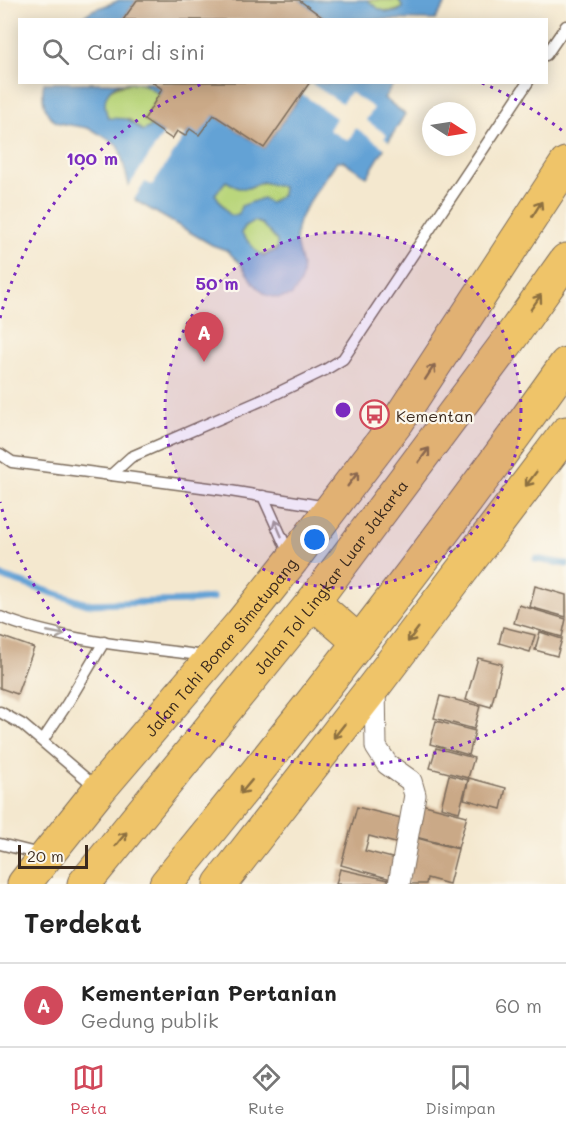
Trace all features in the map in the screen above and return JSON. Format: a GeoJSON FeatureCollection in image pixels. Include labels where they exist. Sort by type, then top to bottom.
{"type":"FeatureCollection","features":[{"type":"Feature","properties":{"kind":"highway","name":"Jalan Tahi Bonar Simatupang"},"geometry":{"type":"LineString","coordinates":[[24,884],[99,790],[214,657],[398,421],[566,164]]}},
{"type":"Feature","properties":{"kind":"highway","name":"Jalan Tol Lingkar Luar Jakarta"},"geometry":{"type":"LineString","coordinates":[[84,884],[313,602],[485,373],[566,260]]}},
{"type":"Feature","properties":{"kind":"highway"},"geometry":{"type":"LineString","coordinates":[[166,884],[253,778],[438,540],[566,364]]}},
{"type":"Feature","properties":{"kind":"highway"},"geometry":{"type":"LineString","coordinates":[[220,884],[375,685],[566,433]]}},
{"type":"Feature","properties":{"kind":"highway"},"geometry":{"type":"LineString","coordinates":[[313,602],[359,642]]}},
{"type":"Feature","properties":{"kind":"street"},"geometry":{"type":"LineString","coordinates":[[375,685],[376,747],[387,764],[411,781],[416,795],[399,884]]}},
{"type":"Feature","properties":{"kind":"lane"},"geometry":{"type":"LineString","coordinates":[[548,52],[566,26]]}},
{"type":"Feature","properties":{"kind":"lane"},"geometry":{"type":"LineString","coordinates":[[111,475],[131,457],[267,398],[325,370],[343,358],[527,84]]}},
{"type":"Feature","properties":{"kind":"lane"},"geometry":{"type":"LineString","coordinates":[[0,454],[12,462],[264,496],[332,508]]}},
{"type":"Feature","properties":{"kind":"lane"},"geometry":{"type":"LineString","coordinates":[[264,496],[291,560]]}},
{"type":"Feature","properties":{"kind":"lane"},"geometry":{"type":"LineString","coordinates":[[0,617],[48,631],[104,642],[214,657]]}},
{"type":"Feature","properties":{"kind":"lane"},"geometry":{"type":"LineString","coordinates":[[42,740],[67,704],[104,642]]}},
{"type":"Feature","properties":{"kind":"lane"},"geometry":{"type":"LineString","coordinates":[[0,712],[23,725],[99,790]]}},
{"type":"Feature","properties":{"kind":"lane"},"geometry":{"type":"LineString","coordinates":[[0,844],[47,856]]}},
{"type":"Feature","properties":{"kind":"green space"},"geometry":{"type":"Polygon","coordinates":[[[367,0],[399,0],[403,8],[384,11],[367,0]]]}},
{"type":"Feature","properties":{"kind":"green space"},"geometry":{"type":"Polygon","coordinates":[[[145,84],[159,94],[144,120],[152,126],[143,131],[128,119],[108,119],[104,103],[105,97],[108,92],[118,86],[145,84]]]}},
{"type":"Feature","properties":{"kind":"green space"},"geometry":{"type":"Polygon","coordinates":[[[226,181],[248,188],[261,183],[273,184],[283,187],[282,195],[270,203],[232,216],[215,194],[226,181]]]}},
{"type":"Feature","properties":{"kind":"green space"},"geometry":{"type":"Polygon","coordinates":[[[254,221],[262,224],[277,241],[277,250],[263,256],[241,233],[246,225],[254,221]]]}},
{"type":"Feature","properties":{"kind":"water"},"geometry":{"type":"Polygon","coordinates":[[[119,0],[137,0],[124,18],[83,18],[94,9],[119,0]]]}},
{"type":"Feature","properties":{"kind":"water"},"geometry":{"type":"Polygon","coordinates":[[[299,0],[367,0],[379,9],[396,12],[403,8],[399,0],[448,0],[436,18],[325,18],[299,0]]]}},
{"type":"Feature","properties":{"kind":"water"},"geometry":{"type":"Polygon","coordinates":[[[44,84],[120,84],[112,89],[105,100],[108,118],[127,119],[143,131],[152,126],[172,139],[177,131],[185,136],[190,129],[214,115],[264,148],[309,84],[393,84],[384,98],[405,114],[367,177],[343,161],[337,161],[299,221],[296,243],[302,276],[299,286],[291,296],[278,298],[266,295],[254,284],[240,263],[226,250],[212,245],[136,201],[130,189],[119,147],[104,136],[87,128],[54,120],[47,112],[43,100],[44,84]],[[226,181],[215,194],[232,216],[239,214],[241,206],[263,198],[270,203],[282,195],[283,187],[262,182],[248,188],[238,188],[226,181]],[[254,221],[246,225],[241,233],[257,252],[264,256],[277,250],[277,241],[262,224],[254,221]]]}},
{"type":"Feature","properties":{"kind":"water"},"geometry":{"type":"Polygon","coordinates":[[[142,84],[154,84],[162,89],[159,94],[142,84]]]}},
{"type":"Feature","properties":{"kind":"pier"},"geometry":{"type":"Polygon","coordinates":[[[312,84],[342,103],[350,92],[374,108],[366,120],[387,135],[384,138],[391,143],[387,150],[356,128],[348,141],[329,130],[336,118],[302,94],[312,84]]]}},
{"type":"Feature","properties":{"kind":"pier"},"geometry":{"type":"Polygon","coordinates":[[[177,131],[185,136],[152,185],[145,182],[133,201],[127,189],[164,133],[172,139],[177,131]]]}},
{"type":"Feature","properties":{"kind":"building"},"geometry":{"type":"Polygon","coordinates":[[[137,0],[299,0],[323,18],[124,18],[137,0]]]}},
{"type":"Feature","properties":{"kind":"building"},"geometry":{"type":"Polygon","coordinates":[[[155,84],[309,84],[264,148],[214,115],[199,135],[190,129],[185,136],[177,131],[172,139],[144,120],[162,89],[155,84]]]}},
{"type":"Feature","properties":{"kind":"building"},"geometry":{"type":"Polygon","coordinates":[[[535,586],[566,595],[566,617],[530,607],[535,586]]]}},
{"type":"Feature","properties":{"kind":"building"},"geometry":{"type":"Polygon","coordinates":[[[519,605],[566,619],[562,637],[514,623],[519,605]]]}},
{"type":"Feature","properties":{"kind":"building"},"geometry":{"type":"Polygon","coordinates":[[[503,627],[535,635],[530,652],[499,643],[503,627]]]}},
{"type":"Feature","properties":{"kind":"building"},"geometry":{"type":"Polygon","coordinates":[[[540,632],[562,639],[557,656],[535,650],[540,632]]]}},
{"type":"Feature","properties":{"kind":"building"},"geometry":{"type":"Polygon","coordinates":[[[0,636],[34,648],[17,694],[0,688],[0,636]]]}},
{"type":"Feature","properties":{"kind":"building"},"geometry":{"type":"Polygon","coordinates":[[[478,658],[502,664],[491,707],[466,700],[478,658]]]}},
{"type":"Feature","properties":{"kind":"building"},"geometry":{"type":"Polygon","coordinates":[[[440,696],[480,706],[474,729],[434,718],[440,696]]]}},
{"type":"Feature","properties":{"kind":"building"},"geometry":{"type":"Polygon","coordinates":[[[436,721],[475,731],[469,755],[430,744],[436,721]]]}},
{"type":"Feature","properties":{"kind":"building"},"geometry":{"type":"Polygon","coordinates":[[[436,748],[474,758],[468,778],[430,768],[436,748]]]}},
{"type":"Feature","properties":{"kind":"building"},"geometry":{"type":"Polygon","coordinates":[[[449,775],[468,780],[459,812],[441,807],[449,775]]]}},
{"type":"Feature","properties":{"kind":"building"},"geometry":{"type":"Polygon","coordinates":[[[469,778],[506,788],[501,809],[464,799],[469,778]]]}},
{"type":"Feature","properties":{"kind":"building"},"geometry":{"type":"Polygon","coordinates":[[[421,804],[467,816],[458,848],[412,836],[421,804]]]}},
{"type":"Feature","properties":{"kind":"building"},"geometry":{"type":"Polygon","coordinates":[[[357,807],[405,819],[399,844],[369,836],[365,851],[396,859],[391,879],[341,865],[357,807]]]}},
{"type":"Feature","properties":{"kind":"building"},"geometry":{"type":"Polygon","coordinates":[[[413,837],[458,849],[449,884],[427,878],[426,884],[407,884],[413,837]]]}},
{"type":"Feature","properties":{"kind":"building"},"geometry":{"type":"Polygon","coordinates":[[[340,869],[397,882],[396,884],[336,884],[340,869]]]}},
{"type":"Feature","properties":{"kind":"waterway"},"geometry":{"type":"LineString","coordinates":[[536,559],[566,564]]}},
{"type":"Feature","properties":{"kind":"waterway"},"geometry":{"type":"LineString","coordinates":[[0,576],[87,604],[213,598]]}},
{"type":"Feature","properties":{"kind":"place","name":"Kementerian Pertanian"},"geometry":{"type":"Point","coordinates":[204,362]}},
{"type":"Feature","properties":{"kind":"place","name":"Kementan"},"geometry":{"type":"Point","coordinates":[375,415]}}]}
